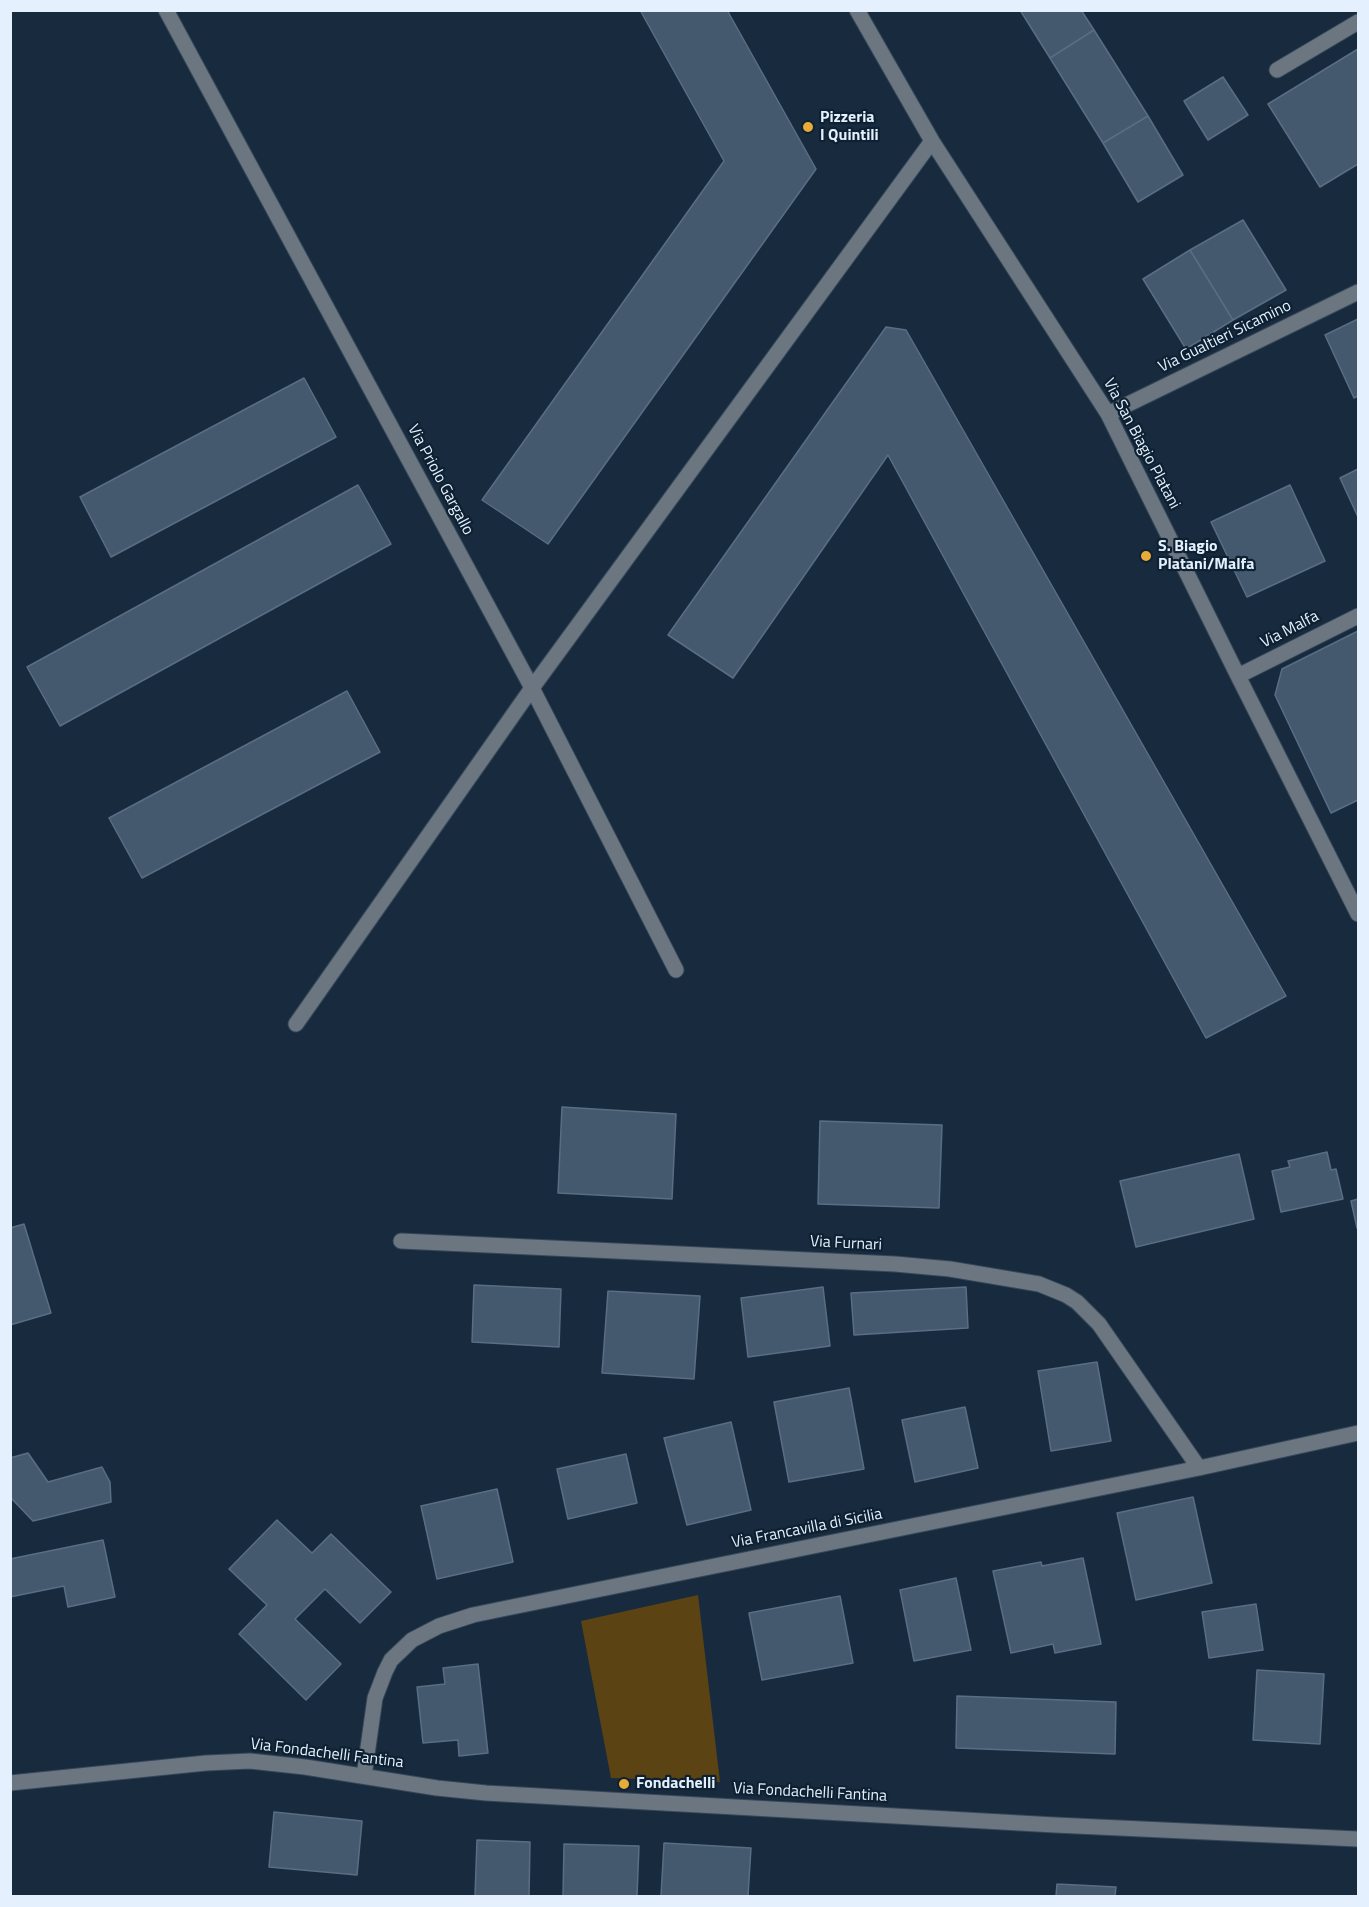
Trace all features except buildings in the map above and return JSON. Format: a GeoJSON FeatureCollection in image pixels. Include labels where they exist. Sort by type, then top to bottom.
{"type":"FeatureCollection","features":[{"type":"Feature","properties":{"kind":"street","name":"Via Priolo Gargallo"},"geometry":{"type":"LineString","coordinates":[[166,10],[532,688],[675,970]]}},
{"type":"Feature","properties":{"kind":"street","name":"Via San Biagio Platani"},"geometry":{"type":"LineString","coordinates":[[857,10],[932,141],[1108,414],[1359,914]]}},
{"type":"Feature","properties":{"kind":"street"},"geometry":{"type":"LineString","coordinates":[[1277,70],[1359,22]]}},
{"type":"Feature","properties":{"kind":"street"},"geometry":{"type":"LineString","coordinates":[[296,1024],[532,688],[932,141]]}},
{"type":"Feature","properties":{"kind":"street","name":"Via Gualtieri Sicamino"},"geometry":{"type":"LineString","coordinates":[[1108,414],[1359,292]]}},
{"type":"Feature","properties":{"kind":"street","name":"Via Malfa"},"geometry":{"type":"LineString","coordinates":[[1238,676],[1359,616]]}},
{"type":"Feature","properties":{"kind":"street","name":"Via Furnari"},"geometry":{"type":"LineString","coordinates":[[401,1241],[895,1264],[950,1269],[1038,1284],[1072,1299],[1099,1324],[1199,1468]]}},
{"type":"Feature","properties":{"kind":"street","name":"Via Francavilla di Sicilia"},"geometry":{"type":"LineString","coordinates":[[364,1776],[375,1698],[391,1660],[412,1640],[439,1626],[473,1615],[1199,1468],[1359,1433]]}},
{"type":"Feature","properties":{"kind":"street","name":"Via Fondachelli Fantina"},"geometry":{"type":"LineString","coordinates":[[10,1783],[238,1761],[283,1764],[437,1788],[509,1794],[1359,1839]]}},
{"type":"Feature","properties":{"kind":"shaded area"},"geometry":{"type":"Polygon","coordinates":[[[698,1595],[720,1782],[611,1778],[581,1621],[698,1595]]]}},
{"type":"Feature","properties":{"kind":"place","name":"Pizzeria I Quintili"},"geometry":{"type":"Point","coordinates":[808,127]}},
{"type":"Feature","properties":{"kind":"place","name":"S. Biagio Platani/Malfa"},"geometry":{"type":"Point","coordinates":[1146,556]}},
{"type":"Feature","properties":{"kind":"place","name":"Fondachelli"},"geometry":{"type":"Point","coordinates":[624,1784]}}]}
